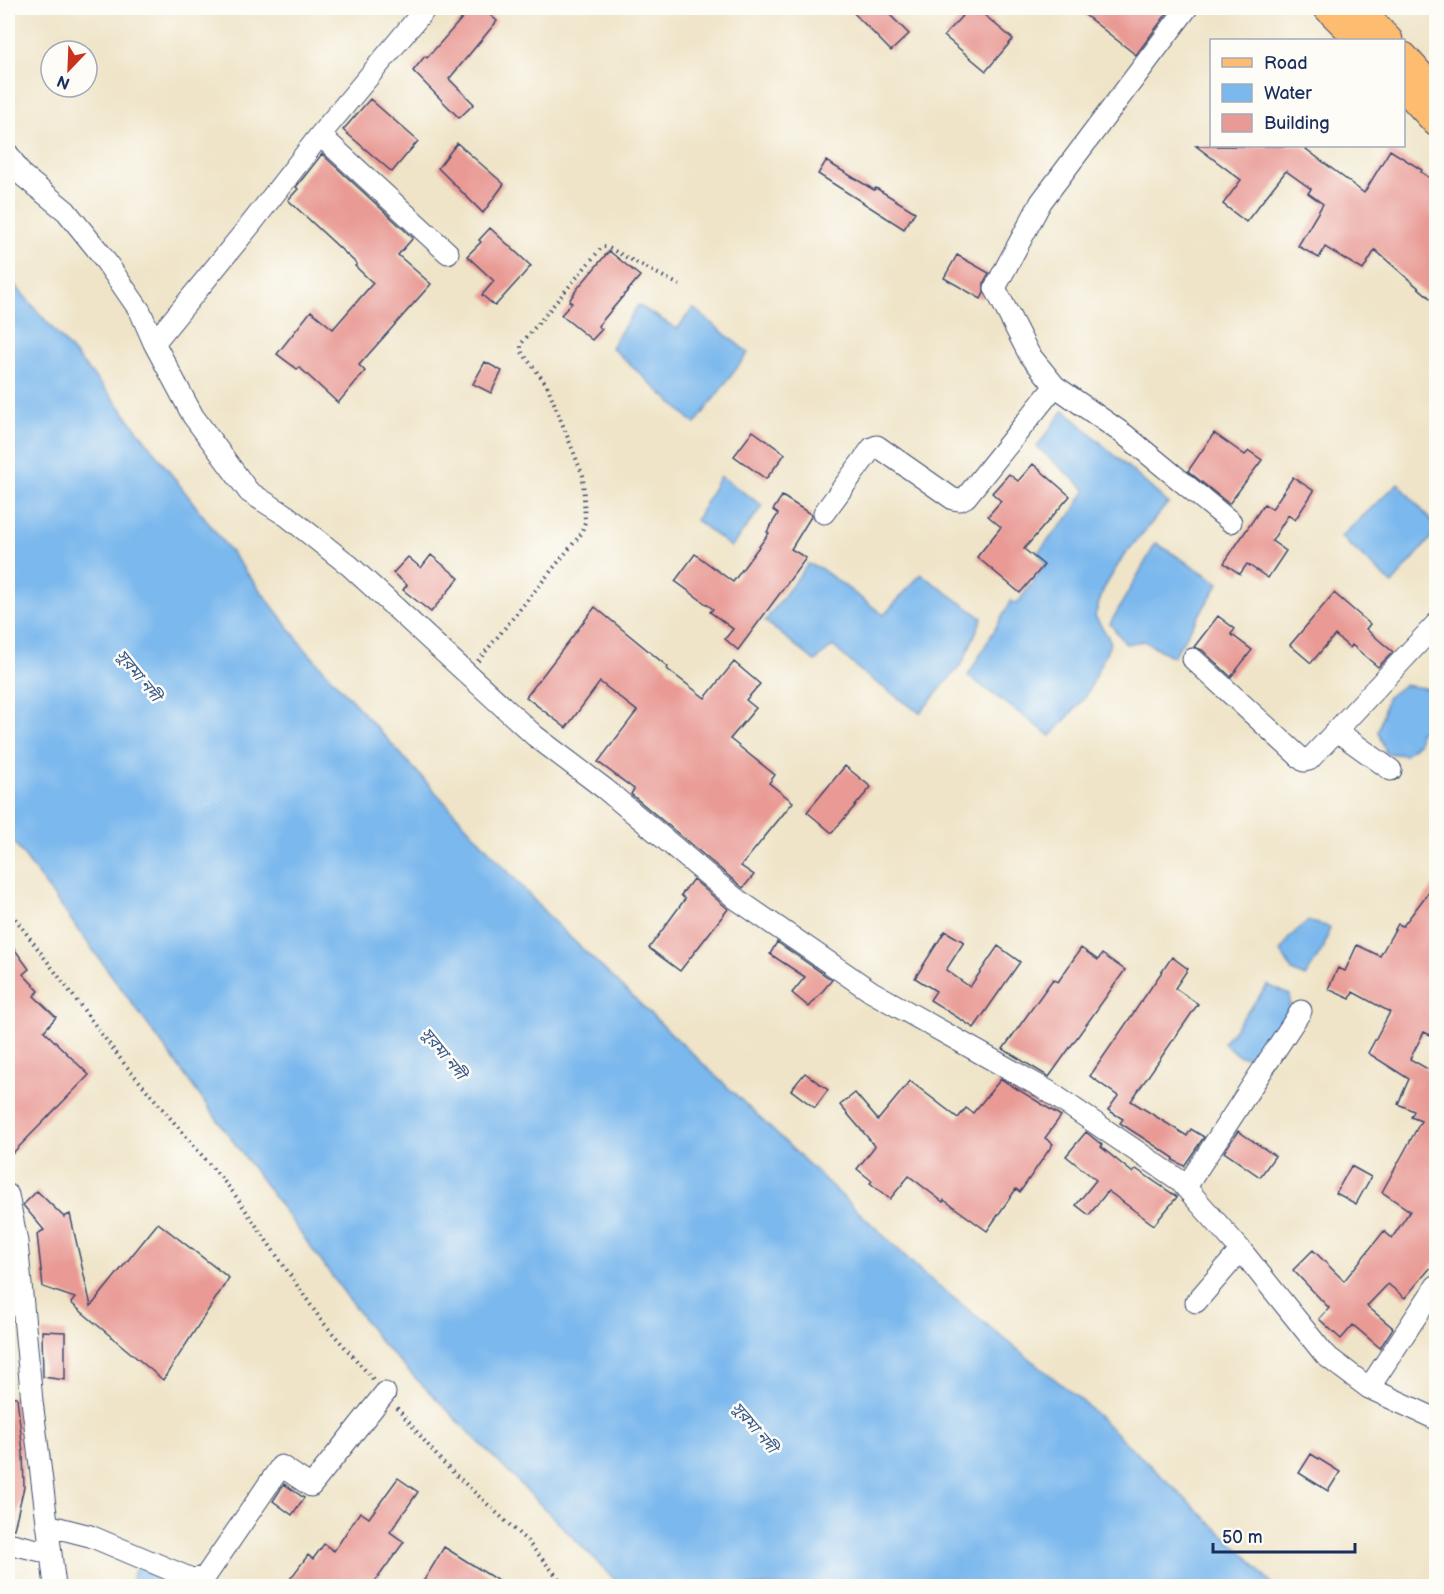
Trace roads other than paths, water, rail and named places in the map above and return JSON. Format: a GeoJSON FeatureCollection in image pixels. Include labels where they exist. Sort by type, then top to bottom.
{"type":"FeatureCollection","features":[{"type":"Feature","properties":{"kind":"main road"},"geometry":{"type":"LineString","coordinates":[[1327,8],[1358,39]]}},
{"type":"Feature","properties":{"kind":"main road"},"geometry":{"type":"LineString","coordinates":[[1359,8],[1388,39]]}},
{"type":"Feature","properties":{"kind":"main road"},"geometry":{"type":"LineString","coordinates":[[1405,57],[1437,92]]}},
{"type":"Feature","properties":{"kind":"main road"},"geometry":{"type":"LineString","coordinates":[[1405,89],[1437,123]]}},
{"type":"Feature","properties":{"kind":"street"},"geometry":{"type":"LineString","coordinates":[[154,343],[320,135],[426,8]]}},
{"type":"Feature","properties":{"kind":"street"},"geometry":{"type":"LineString","coordinates":[[1187,8],[1041,202],[995,288],[1029,354],[1055,386],[1125,435],[1231,522]]}},
{"type":"Feature","properties":{"kind":"street"},"geometry":{"type":"LineString","coordinates":[[320,135],[448,254]]}},
{"type":"Feature","properties":{"kind":"street"},"geometry":{"type":"LineString","coordinates":[[8,154],[22,175],[66,211],[100,253],[140,312],[193,416],[249,492],[287,516],[350,566],[535,736],[605,789],[735,898],[872,993],[1048,1091],[1179,1180],[1241,1250],[1325,1355],[1369,1388],[1437,1419]]}},
{"type":"Feature","properties":{"kind":"street"},"geometry":{"type":"LineString","coordinates":[[824,513],[872,448],[877,446],[953,499],[960,500],[966,497],[1055,386]]}},
{"type":"Feature","properties":{"kind":"street"},"geometry":{"type":"LineString","coordinates":[[1193,659],[1304,761],[1314,757],[1437,624]]}},
{"type":"Feature","properties":{"kind":"street"},"geometry":{"type":"LineString","coordinates":[[1338,732],[1391,770]]}},
{"type":"Feature","properties":{"kind":"street"},"geometry":{"type":"LineString","coordinates":[[1186,1187],[1301,1011]]}},
{"type":"Feature","properties":{"kind":"street"},"geometry":{"type":"LineString","coordinates":[[8,1195],[17,1242],[32,1401],[55,1587]]}},
{"type":"Feature","properties":{"kind":"street"},"geometry":{"type":"LineString","coordinates":[[1196,1302],[1241,1250]]}},
{"type":"Feature","properties":{"kind":"street"},"geometry":{"type":"LineString","coordinates":[[1369,1388],[1437,1287]]}},
{"type":"Feature","properties":{"kind":"street"},"geometry":{"type":"LineString","coordinates":[[48,1526],[90,1536],[192,1579],[206,1577],[281,1466],[311,1486],[385,1393]]}},
{"type":"Feature","properties":{"kind":"street"},"geometry":{"type":"LineString","coordinates":[[8,1543],[50,1553]]}},
{"type":"Feature","properties":{"kind":"water","name":"সুরমা নদী"},"geometry":{"type":"Polygon","coordinates":[[[8,277],[116,402],[306,650],[553,921],[925,1275],[1082,1401],[1249,1559],[1273,1586],[621,1586],[381,1343],[8,834],[8,277]]]}},
{"type":"Feature","properties":{"kind":"water"},"geometry":{"type":"Polygon","coordinates":[[[638,305],[677,329],[693,308],[748,353],[695,424],[611,347],[638,305]]]}},
{"type":"Feature","properties":{"kind":"water"},"geometry":{"type":"Polygon","coordinates":[[[1064,410],[1168,503],[1122,558],[1103,590],[1095,616],[1111,642],[1086,696],[1051,736],[968,676],[1011,601],[1017,604],[1046,564],[1038,552],[1072,513],[1086,490],[1037,447],[1064,410]]]}},
{"type":"Feature","properties":{"kind":"water"},"geometry":{"type":"Polygon","coordinates":[[[720,476],[763,506],[731,547],[696,520],[720,476]]]}},
{"type":"Feature","properties":{"kind":"water"},"geometry":{"type":"Polygon","coordinates":[[[1398,483],[1436,526],[1436,532],[1392,584],[1341,537],[1398,483]]]}},
{"type":"Feature","properties":{"kind":"water"},"geometry":{"type":"Polygon","coordinates":[[[1156,543],[1219,583],[1173,657],[1144,641],[1126,644],[1110,624],[1156,543]]]}},
{"type":"Feature","properties":{"kind":"water"},"geometry":{"type":"Polygon","coordinates":[[[808,564],[820,568],[884,615],[921,574],[982,618],[963,662],[920,713],[864,674],[833,646],[815,661],[765,621],[808,564]]]}},
{"type":"Feature","properties":{"kind":"water"},"geometry":{"type":"Polygon","coordinates":[[[1404,685],[1436,690],[1436,726],[1419,732],[1419,742],[1405,755],[1386,753],[1378,732],[1387,698],[1404,685]]]}},
{"type":"Feature","properties":{"kind":"water"},"geometry":{"type":"Polygon","coordinates":[[[1307,921],[1330,927],[1324,947],[1305,977],[1292,971],[1281,952],[1289,938],[1307,921]]]}},
{"type":"Feature","properties":{"kind":"water"},"geometry":{"type":"Polygon","coordinates":[[[1268,985],[1290,995],[1289,1015],[1275,1038],[1258,1057],[1240,1056],[1223,1043],[1268,985]]]}},
{"type":"Feature","properties":{"kind":"water"},"geometry":{"type":"Polygon","coordinates":[[[137,1565],[189,1586],[129,1586],[137,1565]]]}}]}
